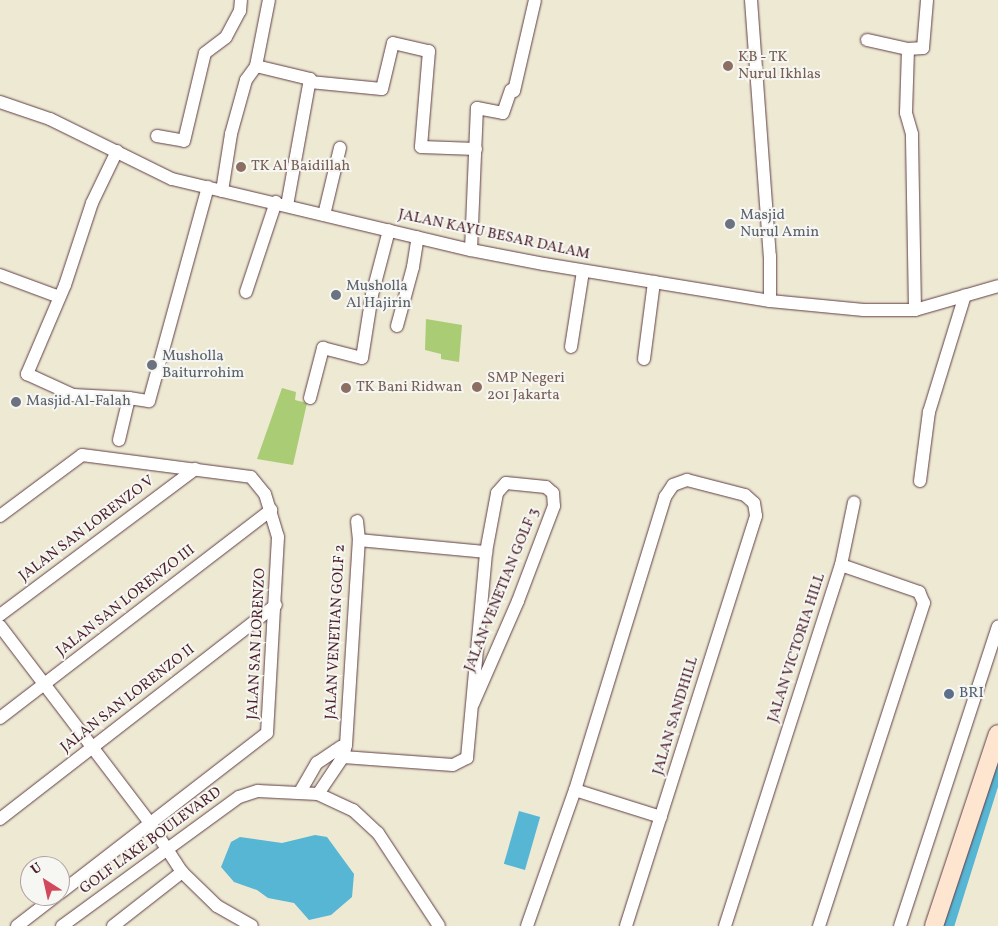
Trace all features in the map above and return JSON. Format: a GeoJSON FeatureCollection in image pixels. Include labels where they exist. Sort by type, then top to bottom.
{"type":"FeatureCollection","features":[{"type":"Feature","properties":{"kind":"street"},"geometry":{"type":"LineString","coordinates":[[158,136],[184,141],[206,53],[226,37],[240,11],[241,0]]}},
{"type":"Feature","properties":{"kind":"street"},"geometry":{"type":"LineString","coordinates":[[222,191],[231,134],[246,80],[256,66],[269,0]]}},
{"type":"Feature","properties":{"kind":"street"},"geometry":{"type":"LineString","coordinates":[[471,250],[477,108],[503,113],[511,90],[514,91],[535,0]]}},
{"type":"Feature","properties":{"kind":"street"},"geometry":{"type":"LineString","coordinates":[[750,0],[770,256],[770,301]]}},
{"type":"Feature","properties":{"kind":"street"},"geometry":{"type":"LineString","coordinates":[[867,40],[908,49],[923,48],[927,0]]}},
{"type":"Feature","properties":{"kind":"street"},"geometry":{"type":"LineString","coordinates":[[256,66],[310,80],[382,88],[393,43],[429,51],[421,147],[476,149]]}},
{"type":"Feature","properties":{"kind":"street"},"geometry":{"type":"LineString","coordinates":[[908,49],[906,112],[912,134],[915,310]]}},
{"type":"Feature","properties":{"kind":"street"},"geometry":{"type":"LineString","coordinates":[[246,292],[281,203],[310,80]]}},
{"type":"Feature","properties":{"kind":"street","name":"JALAN KAYU BESAR DALAM"},"geometry":{"type":"LineString","coordinates":[[0,102],[50,119],[172,179],[281,203],[471,250],[583,271],[770,301],[864,310],[915,310],[998,286]]}},
{"type":"Feature","properties":{"kind":"street"},"geometry":{"type":"LineString","coordinates":[[324,215],[340,148]]}},
{"type":"Feature","properties":{"kind":"street"},"geometry":{"type":"LineString","coordinates":[[117,151],[92,203],[59,297],[27,374],[73,394],[149,401],[208,187]]}},
{"type":"Feature","properties":{"kind":"street"},"geometry":{"type":"LineString","coordinates":[[310,398],[323,348],[362,358],[372,295],[389,230]]}},
{"type":"Feature","properties":{"kind":"street"},"geometry":{"type":"LineString","coordinates":[[397,326],[414,267],[418,236]]}},
{"type":"Feature","properties":{"kind":"street"},"geometry":{"type":"LineString","coordinates":[[571,347],[583,271]]}},
{"type":"Feature","properties":{"kind":"street"},"geometry":{"type":"LineString","coordinates":[[0,275],[59,297]]}},
{"type":"Feature","properties":{"kind":"street"},"geometry":{"type":"LineString","coordinates":[[644,358],[654,282]]}},
{"type":"Feature","properties":{"kind":"street"},"geometry":{"type":"LineString","coordinates":[[920,481],[929,412],[965,294]]}},
{"type":"Feature","properties":{"kind":"street"},"geometry":{"type":"LineString","coordinates":[[119,440],[129,398]]}},
{"type":"Feature","properties":{"kind":"street","name":"JALAN SAN LORENZO"},"geometry":{"type":"LineString","coordinates":[[0,516],[77,457],[251,477],[265,494],[278,536],[276,605],[267,733],[70,885]]}},
{"type":"Feature","properties":{"kind":"street","name":"JALAN SAN LORENZO V"},"geometry":{"type":"LineString","coordinates":[[0,615],[194,469]]}},
{"type":"Feature","properties":{"kind":"street","name":"JALAN SANDHILL"},"geometry":{"type":"LineString","coordinates":[[575,790],[668,490],[687,480],[745,495],[754,503],[756,516],[626,926]]}},
{"type":"Feature","properties":{"kind":"street","name":"JALAN VENETIAN GOLF 3"},"geometry":{"type":"LineString","coordinates":[[341,751],[453,765],[467,758],[486,552],[497,493],[502,485],[510,483],[549,489],[555,499],[554,506],[518,601],[473,704]]}},
{"type":"Feature","properties":{"kind":"street"},"geometry":{"type":"LineString","coordinates":[[841,566],[854,502]]}},
{"type":"Feature","properties":{"kind":"street","name":"JALAN SAN LORENZO III"},"geometry":{"type":"LineString","coordinates":[[0,718],[271,510]]}},
{"type":"Feature","properties":{"kind":"street","name":"JALAN VENETIAN GOLF 2"},"geometry":{"type":"LineString","coordinates":[[341,751],[359,540],[357,521]]}},
{"type":"Feature","properties":{"kind":"street"},"geometry":{"type":"LineString","coordinates":[[359,540],[486,552]]}},
{"type":"Feature","properties":{"kind":"street","name":"JALAN VICTORIA HILL"},"geometry":{"type":"LineString","coordinates":[[724,926],[841,566],[919,592],[924,603],[819,926]]}},
{"type":"Feature","properties":{"kind":"street","name":"JALAN SAN LORENZO II"},"geometry":{"type":"LineString","coordinates":[[0,819],[276,605]]}},
{"type":"Feature","properties":{"kind":"street"},"geometry":{"type":"LineString","coordinates":[[0,626],[150,823],[182,872],[217,906],[252,926]]}},
{"type":"Feature","properties":{"kind":"street"},"geometry":{"type":"LineString","coordinates":[[900,926],[998,627]]}},
{"type":"Feature","properties":{"kind":"street"},"geometry":{"type":"LineString","coordinates":[[934,926],[998,734]]}},
{"type":"Feature","properties":{"kind":"street"},"geometry":{"type":"LineString","coordinates":[[300,792],[317,763],[341,751]]}},
{"type":"Feature","properties":{"kind":"street"},"geometry":{"type":"LineString","coordinates":[[318,794],[341,751]]}},
{"type":"Feature","properties":{"kind":"street"},"geometry":{"type":"LineString","coordinates":[[527,926],[575,790],[661,817]]}},
{"type":"Feature","properties":{"kind":"street","name":"GOLF LAKE BOULEVARD"},"geometry":{"type":"LineString","coordinates":[[62,926],[166,847],[239,797],[258,791],[318,794],[353,810],[378,833],[439,926]]}},
{"type":"Feature","properties":{"kind":"street"},"geometry":{"type":"LineString","coordinates":[[113,926],[182,872]]}},
{"type":"Feature","properties":{"kind":"street"},"geometry":{"type":"LineString","coordinates":[[17,926],[43,906]]}},
{"type":"Feature","properties":{"kind":"green space"},"geometry":{"type":"Polygon","coordinates":[[[426,319],[462,325],[459,362],[441,359],[441,354],[425,350],[426,319]]]}},
{"type":"Feature","properties":{"kind":"green space"},"geometry":{"type":"Polygon","coordinates":[[[282,388],[296,392],[295,400],[307,403],[293,465],[257,459],[282,388]]]}},
{"type":"Feature","properties":{"kind":"water"},"geometry":{"type":"Polygon","coordinates":[[[519,811],[540,817],[525,870],[504,864],[519,811]]]}},
{"type":"Feature","properties":{"kind":"water"},"geometry":{"type":"Polygon","coordinates":[[[315,835],[327,837],[354,874],[352,897],[331,915],[309,920],[294,903],[268,898],[257,890],[234,882],[221,867],[231,842],[240,837],[282,843],[315,835]]]}},
{"type":"Feature","properties":{"kind":"waterway"},"geometry":{"type":"LineString","coordinates":[[947,926],[998,763]]}},
{"type":"Feature","properties":{"kind":"place","name":"KB - TK Nurul Ikhlas"},"geometry":{"type":"Point","coordinates":[728,66]}},
{"type":"Feature","properties":{"kind":"place","name":"TK Al Baidillah"},"geometry":{"type":"Point","coordinates":[241,167]}},
{"type":"Feature","properties":{"kind":"place","name":"Masjid Nurul Amin"},"geometry":{"type":"Point","coordinates":[730,224]}},
{"type":"Feature","properties":{"kind":"place","name":"Musholla Al Hajirin"},"geometry":{"type":"Point","coordinates":[336,295]}},
{"type":"Feature","properties":{"kind":"place","name":"Musholla Baiturrohim"},"geometry":{"type":"Point","coordinates":[152,365]}},
{"type":"Feature","properties":{"kind":"place","name":"SMP Negeri 201 Jakarta"},"geometry":{"type":"Point","coordinates":[477,387]}},
{"type":"Feature","properties":{"kind":"place","name":"TK Bani Ridwan"},"geometry":{"type":"Point","coordinates":[346,388]}},
{"type":"Feature","properties":{"kind":"place","name":"Masjid Al-Falah"},"geometry":{"type":"Point","coordinates":[16,402]}},
{"type":"Feature","properties":{"kind":"place","name":"BRI"},"geometry":{"type":"Point","coordinates":[949,694]}}]}
